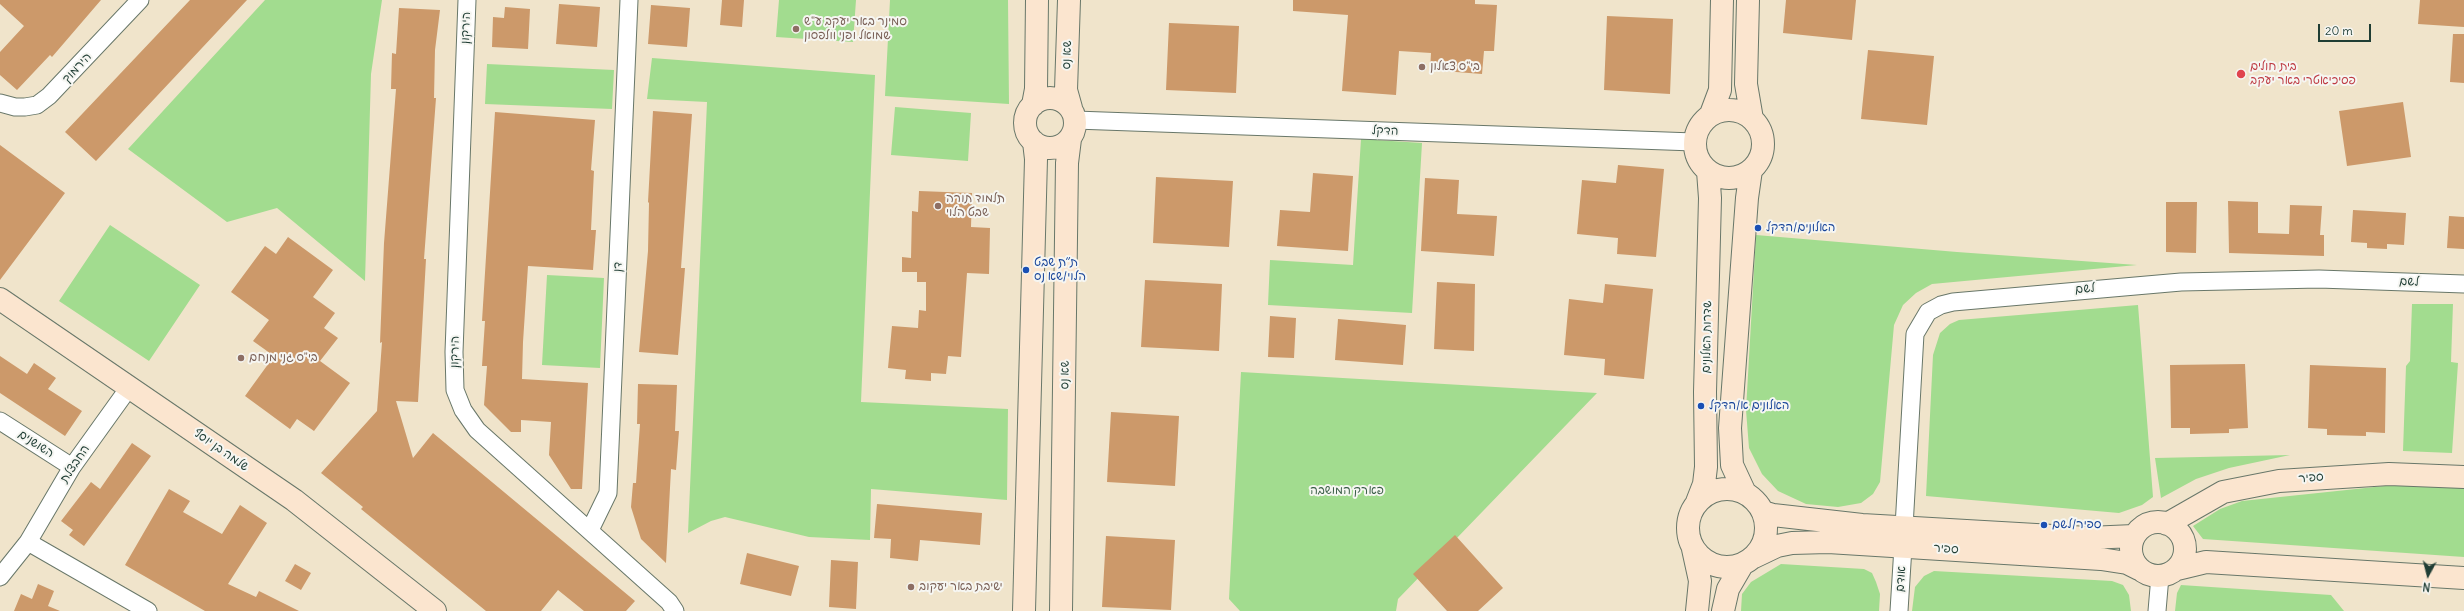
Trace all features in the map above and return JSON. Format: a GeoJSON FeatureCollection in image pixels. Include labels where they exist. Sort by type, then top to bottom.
{"type":"FeatureCollection","features":[{"type":"Feature","properties":{"kind":"street","name":"הירמוך"},"geometry":{"type":"LineString","coordinates":[[0,103],[15,107],[25,107],[37,104],[49,96],[140,0]]}},
{"type":"Feature","properties":{"kind":"street","name":"הירקון"},"geometry":{"type":"LineString","coordinates":[[467,0],[454,352],[455,390],[463,410],[477,430],[669,602],[675,611]]}},
{"type":"Feature","properties":{"kind":"street","name":"דן"},"geometry":{"type":"LineString","coordinates":[[590,530],[608,493],[629,0]]}},
{"type":"Feature","properties":{"kind":"street"},"geometry":{"type":"LineString","coordinates":[[1033,105],[1048,98],[1065,103],[1072,122],[1056,147],[1041,146],[1034,142],[1027,132],[1025,120],[1033,105],[1036,89],[1037,0]]}},
{"type":"Feature","properties":{"kind":"street","name":"שא נס"},"geometry":{"type":"LineString","coordinates":[[1061,611],[1067,163],[1072,122],[1066,90],[1069,0]]}},
{"type":"Feature","properties":{"kind":"street"},"geometry":{"type":"LineString","coordinates":[[1711,114],[1720,90],[1722,0]]}},
{"type":"Feature","properties":{"kind":"street"},"geometry":{"type":"LineString","coordinates":[[1748,0],[1746,84],[1752,119]]}},
{"type":"Feature","properties":{"kind":"street"},"geometry":{"type":"LineString","coordinates":[[1721,110],[1732,110],[1743,112],[1752,119],[1759,128],[1763,139],[1762,151],[1758,162],[1751,170],[1741,176],[1729,178],[1708,171],[1700,163],[1694,142],[1696,131],[1702,122],[1711,114],[1721,110]]}},
{"type":"Feature","properties":{"kind":"street","name":"הדקל"},"geometry":{"type":"LineString","coordinates":[[1072,122],[1694,142]]}},
{"type":"Feature","properties":{"kind":"street"},"geometry":{"type":"LineString","coordinates":[[1024,611],[1036,159],[1034,142]]}},
{"type":"Feature","properties":{"kind":"street"},"geometry":{"type":"LineString","coordinates":[[1745,493],[1732,465],[1730,428],[1745,213],[1751,170]]}},
{"type":"Feature","properties":{"kind":"street","name":"שדרות האלונים"},"geometry":{"type":"LineString","coordinates":[[1697,502],[1704,484],[1706,467],[1705,392],[1710,198],[1708,171]]}},
{"type":"Feature","properties":{"kind":"street","name":"לשם"},"geometry":{"type":"LineString","coordinates":[[1903,537],[1913,347],[1919,324],[1928,312],[1941,305],[1952,302],[2181,282],[2319,279],[2464,284]]}},
{"type":"Feature","properties":{"kind":"street","name":"שלמה בן יוסף"},"geometry":{"type":"LineString","coordinates":[[0,299],[128,389],[294,500],[435,611]]}},
{"type":"Feature","properties":{"kind":"street","name":"החבצלת"},"geometry":{"type":"LineString","coordinates":[[0,577],[28,542],[72,467],[128,389]]}},
{"type":"Feature","properties":{"kind":"street","name":"השושנים"},"geometry":{"type":"LineString","coordinates":[[0,421],[72,467]]}},
{"type":"Feature","properties":{"kind":"street","name":"ספיר"},"geometry":{"type":"LineString","coordinates":[[2167,524],[2223,492],[2279,481],[2389,474],[2464,477]]}},
{"type":"Feature","properties":{"kind":"street"},"geometry":{"type":"LineString","coordinates":[[1697,611],[1700,581],[1689,537],[1688,525],[1691,512],[1697,502],[1707,494],[1719,489],[1732,489],[1745,493],[1756,501],[1763,512],[1766,536],[1762,547],[1748,561],[1728,589],[1723,611]]}},
{"type":"Feature","properties":{"kind":"street","name":"ספיר"},"geometry":{"type":"LineString","coordinates":[[1763,512],[1773,516],[1903,537],[2101,559],[2127,564],[2139,569]]}},
{"type":"Feature","properties":{"kind":"street"},"geometry":{"type":"LineString","coordinates":[[2158,611],[2168,573],[2183,557],[2184,544],[2175,528],[2167,524],[2152,523],[2145,526],[2134,536],[2131,553],[2139,569],[2152,576],[2168,573],[2206,562],[2464,578]]}},
{"type":"Feature","properties":{"kind":"street","name":"ספיר"},"geometry":{"type":"LineString","coordinates":[[1748,561],[1777,546],[1792,543],[1903,537],[2088,538],[2134,536]]}},
{"type":"Feature","properties":{"kind":"street","name":"אודם"},"geometry":{"type":"LineString","coordinates":[[1899,611],[1903,537]]}},
{"type":"Feature","properties":{"kind":"street"},"geometry":{"type":"LineString","coordinates":[[28,542],[148,611]]}},
{"type":"Feature","properties":{"kind":"street"},"geometry":{"type":"LineString","coordinates":[[1693,549],[1710,563],[1731,567],[1748,561]]}},
{"type":"Feature","properties":{"kind":"green space"},"geometry":{"type":"Polygon","coordinates":[[[265,0],[382,0],[371,74],[365,281],[277,208],[227,222],[128,149],[265,0]]]}},
{"type":"Feature","properties":{"kind":"green space"},"geometry":{"type":"Polygon","coordinates":[[[779,0],[856,0],[853,42],[776,37],[779,0]]]}},
{"type":"Feature","properties":{"kind":"green space"},"geometry":{"type":"Polygon","coordinates":[[[890,0],[1008,0],[1009,104],[885,96],[890,0]]]}},
{"type":"Feature","properties":{"kind":"green space"},"geometry":{"type":"Polygon","coordinates":[[[652,58],[875,75],[861,402],[1008,409],[1007,500],[871,489],[870,540],[809,537],[725,517],[711,521],[688,533],[707,102],[647,99],[652,58]]]}},
{"type":"Feature","properties":{"kind":"green space"},"geometry":{"type":"Polygon","coordinates":[[[487,64],[614,70],[612,109],[485,104],[487,64]]]}},
{"type":"Feature","properties":{"kind":"green space"},"geometry":{"type":"Polygon","coordinates":[[[895,107],[971,113],[968,161],[891,155],[895,107]]]}},
{"type":"Feature","properties":{"kind":"green space"},"geometry":{"type":"Polygon","coordinates":[[[1361,139],[1422,143],[1412,313],[1268,305],[1270,260],[1353,265],[1361,139]]]}},
{"type":"Feature","properties":{"kind":"green space"},"geometry":{"type":"Polygon","coordinates":[[[110,225],[200,285],[149,361],[59,301],[110,225]]]}},
{"type":"Feature","properties":{"kind":"green space"},"geometry":{"type":"Polygon","coordinates":[[[1756,235],[2137,265],[1932,284],[1916,293],[1903,305],[1894,325],[1880,482],[1873,494],[1861,503],[1838,507],[1806,504],[1778,491],[1762,474],[1749,448],[1746,410],[1756,235]]]}},
{"type":"Feature","properties":{"kind":"green space"},"geometry":{"type":"Polygon","coordinates":[[[547,275],[604,278],[600,368],[542,365],[547,275]]]}},
{"type":"Feature","properties":{"kind":"green space"},"geometry":{"type":"Polygon","coordinates":[[[2412,304],[2453,304],[2451,362],[2458,363],[2452,453],[2403,451],[2406,366],[2410,361],[2412,304]]]}},
{"type":"Feature","properties":{"kind":"green space"},"geometry":{"type":"Polygon","coordinates":[[[2138,305],[2153,497],[2142,505],[2119,513],[1926,496],[1933,355],[1940,333],[1950,324],[1959,320],[2138,305]]]}},
{"type":"Feature","properties":{"kind":"green space","name":"פארק המושבה"},"geometry":{"type":"Polygon","coordinates":[[[1241,372],[1597,393],[1398,599],[1396,611],[1240,611],[1229,599],[1241,372]]]}},
{"type":"Feature","properties":{"kind":"green space"},"geometry":{"type":"Polygon","coordinates":[[[2290,455],[2229,468],[2196,479],[2161,498],[2155,458],[2290,455]]]}},
{"type":"Feature","properties":{"kind":"green space"},"geometry":{"type":"Polygon","coordinates":[[[2394,485],[2464,488],[2464,557],[2203,539],[2193,526],[2220,509],[2242,501],[2394,485]]]}},
{"type":"Feature","properties":{"kind":"green space"},"geometry":{"type":"Polygon","coordinates":[[[1781,564],[1864,569],[1872,573],[1876,582],[1880,594],[1879,611],[1741,611],[1742,594],[1751,582],[1781,564]]]}},
{"type":"Feature","properties":{"kind":"green space"},"geometry":{"type":"Polygon","coordinates":[[[1934,571],[2112,581],[2123,585],[2129,595],[2131,611],[1912,611],[1915,587],[1924,576],[1934,571]]]}},
{"type":"Feature","properties":{"kind":"green space"},"geometry":{"type":"Polygon","coordinates":[[[2181,585],[2331,595],[2344,611],[2175,611],[2177,593],[2181,585]]]}},
{"type":"Feature","properties":{"kind":"building"},"geometry":{"type":"Polygon","coordinates":[[[0,0],[101,0],[52,57],[50,55],[17,90],[0,75],[0,52],[24,26],[0,4],[0,0]]]}},
{"type":"Feature","properties":{"kind":"building"},"geometry":{"type":"Polygon","coordinates":[[[190,0],[247,0],[96,161],[65,132],[190,0]]]}},
{"type":"Feature","properties":{"kind":"building"},"geometry":{"type":"Polygon","coordinates":[[[722,0],[744,0],[742,27],[720,25],[722,0]]]}},
{"type":"Feature","properties":{"kind":"building"},"geometry":{"type":"Polygon","coordinates":[[[1293,0],[1475,0],[1475,4],[1497,5],[1494,51],[1484,51],[1482,74],[1430,70],[1431,53],[1399,51],[1396,95],[1342,91],[1348,15],[1293,11],[1293,0]]]}},
{"type":"Feature","properties":{"kind":"building"},"geometry":{"type":"Polygon","coordinates":[[[1786,0],[1856,0],[1852,40],[1783,33],[1786,0]]]}},
{"type":"Feature","properties":{"kind":"building"},"geometry":{"type":"Polygon","coordinates":[[[2420,0],[2464,0],[2464,27],[2418,24],[2420,0]]]}},
{"type":"Feature","properties":{"kind":"building"},"geometry":{"type":"Polygon","coordinates":[[[559,4],[600,7],[597,47],[556,44],[559,4]]]}},
{"type":"Feature","properties":{"kind":"building"},"geometry":{"type":"Polygon","coordinates":[[[651,5],[690,8],[687,47],[648,44],[651,5]]]}},
{"type":"Feature","properties":{"kind":"building"},"geometry":{"type":"Polygon","coordinates":[[[505,7],[530,9],[528,49],[492,47],[493,17],[504,18],[505,7]]]}},
{"type":"Feature","properties":{"kind":"building"},"geometry":{"type":"Polygon","coordinates":[[[399,8],[440,10],[435,50],[434,98],[436,98],[424,259],[426,259],[418,402],[396,401],[413,458],[433,433],[635,601],[626,611],[584,611],[558,590],[541,611],[486,611],[361,509],[363,507],[321,473],[377,411],[382,342],[380,343],[384,243],[396,89],[391,89],[392,53],[396,54],[399,8]]]}},
{"type":"Feature","properties":{"kind":"building"},"geometry":{"type":"Polygon","coordinates":[[[1607,16],[1673,19],[1670,94],[1604,90],[1607,16]]]}},
{"type":"Feature","properties":{"kind":"building"},"geometry":{"type":"Polygon","coordinates":[[[1169,23],[1239,26],[1236,93],[1166,90],[1169,23]]]}},
{"type":"Feature","properties":{"kind":"building"},"geometry":{"type":"Polygon","coordinates":[[[2453,34],[2464,34],[2464,83],[2450,82],[2453,34]]]}},
{"type":"Feature","properties":{"kind":"building"},"geometry":{"type":"Polygon","coordinates":[[[1868,50],[1934,56],[1927,125],[1861,119],[1868,50]]]}},
{"type":"Feature","properties":{"kind":"building"},"geometry":{"type":"Polygon","coordinates":[[[2403,102],[2411,157],[2347,166],[2339,111],[2403,102]]]}},
{"type":"Feature","properties":{"kind":"building"},"geometry":{"type":"Polygon","coordinates":[[[653,111],[692,114],[681,268],[685,268],[678,355],[639,352],[648,251],[648,202],[653,111]]]}},
{"type":"Feature","properties":{"kind":"building"},"geometry":{"type":"Polygon","coordinates":[[[495,112],[595,120],[591,170],[594,171],[591,230],[596,230],[593,270],[528,266],[523,342],[522,379],[588,383],[582,489],[571,489],[549,455],[551,422],[521,420],[521,432],[511,432],[484,405],[487,366],[482,366],[485,321],[482,321],[495,112]]]}},
{"type":"Feature","properties":{"kind":"building"},"geometry":{"type":"Polygon","coordinates":[[[0,145],[65,193],[0,280],[0,145]]]}},
{"type":"Feature","properties":{"kind":"building"},"geometry":{"type":"Polygon","coordinates":[[[1618,165],[1664,169],[1656,257],[1617,254],[1618,238],[1577,234],[1582,180],[1616,183],[1618,165]]]}},
{"type":"Feature","properties":{"kind":"building"},"geometry":{"type":"Polygon","coordinates":[[[1313,173],[1353,176],[1348,251],[1277,246],[1280,210],[1310,212],[1313,173]]]}},
{"type":"Feature","properties":{"kind":"building"},"geometry":{"type":"Polygon","coordinates":[[[1156,177],[1233,181],[1229,247],[1153,243],[1156,177]]]}},
{"type":"Feature","properties":{"kind":"building"},"geometry":{"type":"Polygon","coordinates":[[[1425,178],[1459,180],[1457,214],[1497,216],[1494,256],[1421,251],[1425,178]]]}},
{"type":"Feature","properties":{"kind":"building"},"geometry":{"type":"Polygon","coordinates":[[[919,191],[972,193],[971,227],[990,228],[989,274],[967,273],[961,357],[948,356],[946,374],[931,373],[931,381],[905,379],[906,370],[888,368],[892,326],[918,328],[919,310],[926,311],[926,282],[917,282],[917,272],[902,272],[902,257],[911,258],[912,211],[918,212],[919,191]]]}},
{"type":"Feature","properties":{"kind":"building"},"geometry":{"type":"Polygon","coordinates":[[[2228,201],[2258,202],[2258,233],[2289,234],[2290,205],[2322,206],[2320,235],[2324,235],[2324,256],[2229,253],[2228,201]]]}},
{"type":"Feature","properties":{"kind":"building"},"geometry":{"type":"Polygon","coordinates":[[[2166,202],[2197,202],[2196,253],[2166,252],[2166,202]]]}},
{"type":"Feature","properties":{"kind":"building"},"geometry":{"type":"Polygon","coordinates":[[[2353,210],[2406,213],[2404,245],[2387,244],[2387,249],[2367,248],[2367,243],[2351,242],[2353,210]]]}},
{"type":"Feature","properties":{"kind":"building"},"geometry":{"type":"Polygon","coordinates":[[[2449,216],[2464,217],[2464,249],[2447,248],[2449,216]]]}},
{"type":"Feature","properties":{"kind":"building"},"geometry":{"type":"Polygon","coordinates":[[[288,237],[333,270],[313,297],[335,313],[324,328],[338,338],[320,361],[350,383],[314,431],[297,419],[290,429],[245,396],[274,356],[253,341],[269,320],[231,292],[265,246],[276,254],[288,237]]]}},
{"type":"Feature","properties":{"kind":"building"},"geometry":{"type":"Polygon","coordinates":[[[1145,280],[1222,284],[1219,351],[1141,347],[1145,280]]]}},
{"type":"Feature","properties":{"kind":"building"},"geometry":{"type":"Polygon","coordinates":[[[1437,282],[1475,284],[1474,351],[1434,349],[1437,282]]]}},
{"type":"Feature","properties":{"kind":"building"},"geometry":{"type":"Polygon","coordinates":[[[1605,284],[1653,289],[1644,379],[1604,375],[1605,359],[1564,355],[1569,299],[1603,303],[1605,284]]]}},
{"type":"Feature","properties":{"kind":"building"},"geometry":{"type":"Polygon","coordinates":[[[1270,316],[1296,318],[1294,358],[1268,357],[1270,316]]]}},
{"type":"Feature","properties":{"kind":"building"},"geometry":{"type":"Polygon","coordinates":[[[1338,319],[1406,325],[1403,365],[1335,360],[1338,319]]]}},
{"type":"Feature","properties":{"kind":"building"},"geometry":{"type":"Polygon","coordinates":[[[0,356],[27,374],[34,363],[56,378],[48,389],[82,411],[65,436],[0,393],[0,356]]]}},
{"type":"Feature","properties":{"kind":"building"},"geometry":{"type":"Polygon","coordinates":[[[2245,364],[2248,428],[2229,429],[2229,433],[2190,434],[2190,428],[2171,428],[2170,365],[2245,364]]]}},
{"type":"Feature","properties":{"kind":"building"},"geometry":{"type":"Polygon","coordinates":[[[2310,365],[2386,368],[2385,433],[2366,432],[2366,436],[2327,435],[2327,429],[2308,428],[2310,365]]]}},
{"type":"Feature","properties":{"kind":"building"},"geometry":{"type":"Polygon","coordinates":[[[638,384],[677,385],[675,431],[679,431],[676,470],[671,469],[666,563],[641,539],[631,507],[633,483],[636,483],[640,424],[637,424],[638,384]]]}},
{"type":"Feature","properties":{"kind":"building"},"geometry":{"type":"Polygon","coordinates":[[[1111,412],[1179,416],[1175,486],[1107,482],[1111,412]]]}},
{"type":"Feature","properties":{"kind":"building"},"geometry":{"type":"Polygon","coordinates":[[[132,443],[151,456],[84,546],[69,535],[73,530],[61,521],[91,482],[100,489],[132,443]]]}},
{"type":"Feature","properties":{"kind":"building"},"geometry":{"type":"Polygon","coordinates":[[[169,489],[190,501],[183,512],[222,534],[240,505],[267,523],[228,584],[256,597],[259,591],[299,611],[205,611],[125,565],[169,489]]]}},
{"type":"Feature","properties":{"kind":"building"},"geometry":{"type":"Polygon","coordinates":[[[877,504],[982,513],[980,545],[920,540],[918,561],[890,558],[891,539],[874,538],[877,504]]]}},
{"type":"Feature","properties":{"kind":"building"},"geometry":{"type":"Polygon","coordinates":[[[1455,535],[1503,588],[1478,611],[1447,611],[1413,574],[1455,535]]]}},
{"type":"Feature","properties":{"kind":"building"},"geometry":{"type":"Polygon","coordinates":[[[1106,536],[1175,540],[1171,610],[1102,607],[1106,536]]]}},
{"type":"Feature","properties":{"kind":"building"},"geometry":{"type":"Polygon","coordinates":[[[747,553],[799,566],[791,596],[740,584],[747,553]]]}},
{"type":"Feature","properties":{"kind":"building"},"geometry":{"type":"Polygon","coordinates":[[[831,560],[858,562],[856,609],[829,607],[831,560]]]}},
{"type":"Feature","properties":{"kind":"building"},"geometry":{"type":"Polygon","coordinates":[[[295,564],[311,573],[301,590],[285,581],[295,564]]]}},
{"type":"Feature","properties":{"kind":"building"},"geometry":{"type":"Polygon","coordinates":[[[38,584],[54,591],[48,606],[60,611],[14,611],[21,594],[32,599],[38,584]]]}},
{"type":"Feature","properties":{"kind":"place","name":"סמינר באר יעקב ע\"ש שמואל ופני וולפסון"},"geometry":{"type":"Point","coordinates":[796,29]}},
{"type":"Feature","properties":{"kind":"place","name":"בי\"ס צאלון"},"geometry":{"type":"Point","coordinates":[1422,67]}},
{"type":"Feature","properties":{"kind":"place","name":"בית חולים פסיכיאטרי באר יעקב"},"geometry":{"type":"Point","coordinates":[2241,74]}},
{"type":"Feature","properties":{"kind":"place","name":"תלמוד תורה שבט הלוי"},"geometry":{"type":"Point","coordinates":[938,206]}},
{"type":"Feature","properties":{"kind":"place","name":"האלונים/הדקל"},"geometry":{"type":"Point","coordinates":[1758,228]}},
{"type":"Feature","properties":{"kind":"place","name":"ת״ת שבט הלוי/שא נס"},"geometry":{"type":"Point","coordinates":[1026,270]}},
{"type":"Feature","properties":{"kind":"place","name":"בי\"ס גני מנחם"},"geometry":{"type":"Point","coordinates":[241,358]}},
{"type":"Feature","properties":{"kind":"place","name":"האלונים א/הדקל"},"geometry":{"type":"Point","coordinates":[1701,406]}},
{"type":"Feature","properties":{"kind":"place","name":"ספיר/לשם"},"geometry":{"type":"Point","coordinates":[2044,525]}},
{"type":"Feature","properties":{"kind":"place","name":"ישיבת באר יעקוב"},"geometry":{"type":"Point","coordinates":[911,587]}}]}
